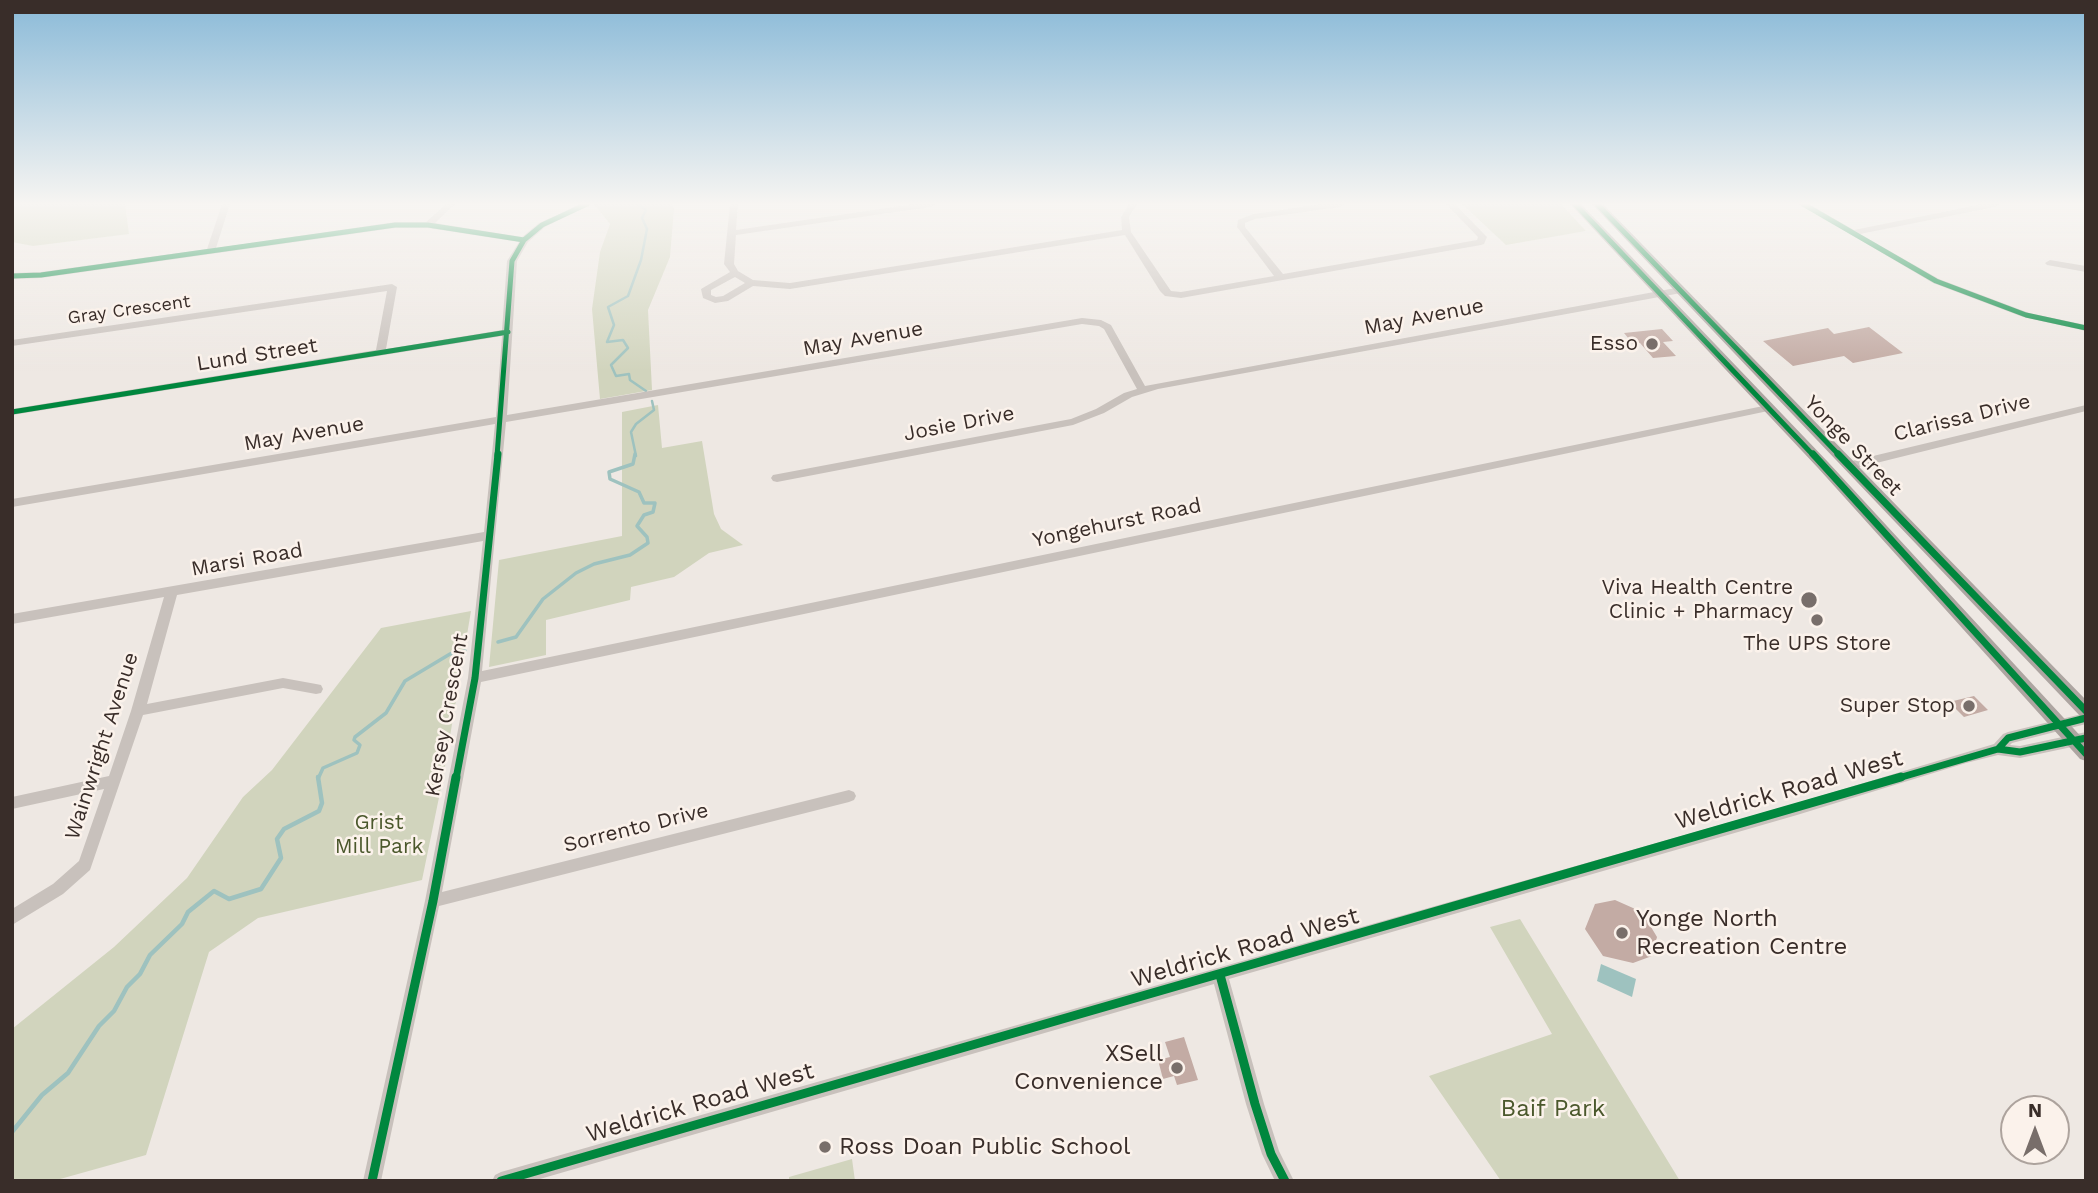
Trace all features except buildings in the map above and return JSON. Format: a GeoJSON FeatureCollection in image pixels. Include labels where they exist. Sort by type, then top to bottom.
{"type":"FeatureCollection","features":[{"type":"Feature","properties":{"kind":"main road","name":"Yonge Street"},"geometry":{"type":"LineString","coordinates":[[1627,260],[1768,408],[2058,724],[2082,744]]}},
{"type":"Feature","properties":{"kind":"main road","name":"Yonge Street"},"geometry":{"type":"LineString","coordinates":[[1651,260],[1847,466],[2016,635],[2086,711]]}},
{"type":"Feature","properties":{"kind":"street"},"geometry":{"type":"LineString","coordinates":[[12,276],[147,260]]}},
{"type":"Feature","properties":{"kind":"street","name":"Kersey Crescent"},"geometry":{"type":"LineString","coordinates":[[372,1181],[433,901],[475,678],[487,536],[501,420],[513,260]]}},
{"type":"Feature","properties":{"kind":"street"},"geometry":{"type":"LineString","coordinates":[[730,260],[735,274],[751,283],[769,285],[807,284],[957,260]]}},
{"type":"Feature","properties":{"kind":"street"},"geometry":{"type":"LineString","coordinates":[[1145,260],[1168,294],[1191,294],[1380,260]]}},
{"type":"Feature","properties":{"kind":"street"},"geometry":{"type":"LineString","coordinates":[[1267,260],[1280,277]]}},
{"type":"Feature","properties":{"kind":"street"},"geometry":{"type":"LineString","coordinates":[[1901,260],[1936,281],[1972,296],[2026,315],[2086,328]]}},
{"type":"Feature","properties":{"kind":"street"},"geometry":{"type":"LineString","coordinates":[[2050,263],[2086,269]]}},
{"type":"Feature","properties":{"kind":"street"},"geometry":{"type":"LineString","coordinates":[[735,274],[706,289],[706,296],[715,300],[725,299],[751,283]]}},
{"type":"Feature","properties":{"kind":"street","name":"Gray Crescent"},"geometry":{"type":"LineString","coordinates":[[12,343],[392,287],[380,353]]}},
{"type":"Feature","properties":{"kind":"street","name":"May Avenue"},"geometry":{"type":"LineString","coordinates":[[12,503],[1082,321],[1101,323],[1108,327],[1142,390],[1681,290]]}},
{"type":"Feature","properties":{"kind":"street","name":"Lund Street"},"geometry":{"type":"LineString","coordinates":[[12,412],[508,332]]}},
{"type":"Feature","properties":{"kind":"street","name":"Josie Drive"},"geometry":{"type":"LineString","coordinates":[[777,478],[1073,422],[1142,390]]}},
{"type":"Feature","properties":{"kind":"street","name":"Yongehurst Road"},"geometry":{"type":"LineString","coordinates":[[475,678],[1768,408]]}},
{"type":"Feature","properties":{"kind":"street","name":"Clarissa Drive"},"geometry":{"type":"LineString","coordinates":[[1847,466],[2086,408]]}},
{"type":"Feature","properties":{"kind":"street","name":"Marsi Road"},"geometry":{"type":"LineString","coordinates":[[12,620],[487,536]]}},
{"type":"Feature","properties":{"kind":"street","name":"Wainwright Avenue"},"geometry":{"type":"LineString","coordinates":[[12,918],[58,889],[85,865],[138,711],[171,593]]}},
{"type":"Feature","properties":{"kind":"street"},"geometry":{"type":"LineString","coordinates":[[138,711],[283,682],[316,689]]}},
{"type":"Feature","properties":{"kind":"street","name":"Weldrick Road West"},"geometry":{"type":"LineString","coordinates":[[1998,749],[2008,738],[2086,718]]}},
{"type":"Feature","properties":{"kind":"street","name":"Weldrick Road West"},"geometry":{"type":"LineString","coordinates":[[501,1181],[1998,749],[2020,752],[2082,744]]}},
{"type":"Feature","properties":{"kind":"street"},"geometry":{"type":"LineString","coordinates":[[12,803],[113,781]]}},
{"type":"Feature","properties":{"kind":"street","name":"Sorrento Drive"},"geometry":{"type":"LineString","coordinates":[[433,901],[849,796]]}},
{"type":"Feature","properties":{"kind":"street"},"geometry":{"type":"LineString","coordinates":[[1220,975],[1259,1116],[1271,1154],[1284,1181]]}},
{"type":"Feature","properties":{"kind":"green space"},"geometry":{"type":"Polygon","coordinates":[[[599,260],[669,260],[648,310],[652,390],[600,399],[592,309],[599,260]]]}},
{"type":"Feature","properties":{"kind":"green space"},"geometry":{"type":"Polygon","coordinates":[[[658,405],[662,448],[702,441],[714,514],[721,529],[743,545],[709,553],[674,577],[631,587],[630,600],[546,620],[546,655],[489,667],[499,560],[622,536],[622,412],[658,405]]]}},
{"type":"Feature","properties":{"kind":"green space","name":"Grist Mill Park"},"geometry":{"type":"Polygon","coordinates":[[[471,611],[443,778],[422,880],[258,918],[209,952],[146,1155],[53,1181],[12,1181],[12,1029],[114,947],[187,878],[243,797],[272,770],[381,628],[471,611]]]}},
{"type":"Feature","properties":{"kind":"green space","name":"Baif Park"},"geometry":{"type":"Polygon","coordinates":[[[1520,919],[1680,1181],[1501,1181],[1429,1076],[1552,1034],[1490,927],[1520,919]]]}},
{"type":"Feature","properties":{"kind":"green space"},"geometry":{"type":"Polygon","coordinates":[[[852,1159],[855,1181],[789,1181],[789,1177],[852,1159]]]}},
{"type":"Feature","properties":{"kind":"water"},"geometry":{"type":"Polygon","coordinates":[[[1601,964],[1636,979],[1632,997],[1597,981],[1601,964]]]}},
{"type":"Feature","properties":{"kind":"waterway"},"geometry":{"type":"LineString","coordinates":[[641,260],[628,296],[608,307],[614,325],[607,342],[623,340],[628,348],[611,365],[616,376],[629,374],[630,380],[646,391]]}},
{"type":"Feature","properties":{"kind":"waterway"},"geometry":{"type":"LineString","coordinates":[[636,456],[631,432],[636,424],[654,410],[652,401]]}},
{"type":"Feature","properties":{"kind":"waterway"},"geometry":{"type":"LineString","coordinates":[[498,642],[516,637],[543,599],[576,573],[594,564],[630,555],[648,543],[647,537],[637,526],[644,515],[653,512],[655,503],[644,503],[639,492],[610,479],[609,472],[633,464],[635,454]]}},
{"type":"Feature","properties":{"kind":"waterway"},"geometry":{"type":"LineString","coordinates":[[318,778],[323,768],[357,753],[360,745],[354,740],[355,737],[386,713],[405,681],[450,654],[465,651]]}},
{"type":"Feature","properties":{"kind":"waterway"},"geometry":{"type":"LineString","coordinates":[[12,1132],[42,1095],[68,1073],[99,1026],[114,1011],[127,987],[140,974],[150,955],[182,924],[188,912],[214,891],[229,899],[261,889],[281,858],[277,839],[284,829],[319,811],[322,803],[318,778]]}},
{"type":"Feature","properties":{"kind":"cycle path"},"geometry":{"type":"LineString","coordinates":[[12,276],[41,275],[150,260]]}},
{"type":"Feature","properties":{"kind":"cycle path"},"geometry":{"type":"LineString","coordinates":[[372,1181],[433,901],[475,678],[501,420],[513,260]]}},
{"type":"Feature","properties":{"kind":"cycle path"},"geometry":{"type":"LineString","coordinates":[[1628,260],[1823,465],[2086,754]]}},
{"type":"Feature","properties":{"kind":"cycle path"},"geometry":{"type":"LineString","coordinates":[[1651,260],[2086,711]]}},
{"type":"Feature","properties":{"kind":"cycle path"},"geometry":{"type":"LineString","coordinates":[[1899,260],[1936,281],[1972,296],[2026,315],[2086,328]]}},
{"type":"Feature","properties":{"kind":"cycle path"},"geometry":{"type":"LineString","coordinates":[[12,412],[508,332]]}},
{"type":"Feature","properties":{"kind":"cycle path"},"geometry":{"type":"LineString","coordinates":[[1998,749],[2008,738],[2086,718]]}},
{"type":"Feature","properties":{"kind":"cycle path"},"geometry":{"type":"LineString","coordinates":[[501,1181],[1797,809],[1966,757],[1998,749],[2020,752],[2086,738]]}},
{"type":"Feature","properties":{"kind":"cycle path"},"geometry":{"type":"LineString","coordinates":[[1220,975],[1255,1104],[1271,1154],[1285,1181]]}},
{"type":"Feature","properties":{"kind":"place","name":"Esso"},"geometry":{"type":"Point","coordinates":[1652,344]}},
{"type":"Feature","properties":{"kind":"place","name":"Viva Health Centre Clinic + Pharmacy"},"geometry":{"type":"Point","coordinates":[1809,600]}},
{"type":"Feature","properties":{"kind":"place","name":"The UPS Store"},"geometry":{"type":"Point","coordinates":[1817,620]}},
{"type":"Feature","properties":{"kind":"place","name":"Super Stop"},"geometry":{"type":"Point","coordinates":[1969,706]}},
{"type":"Feature","properties":{"kind":"place","name":"Yonge North Recreation Centre"},"geometry":{"type":"Point","coordinates":[1622,933]}},
{"type":"Feature","properties":{"kind":"place","name":"XSell Convenience"},"geometry":{"type":"Point","coordinates":[1177,1068]}},
{"type":"Feature","properties":{"kind":"place","name":"Ross Doan Public School"},"geometry":{"type":"Point","coordinates":[825,1147]}}]}
